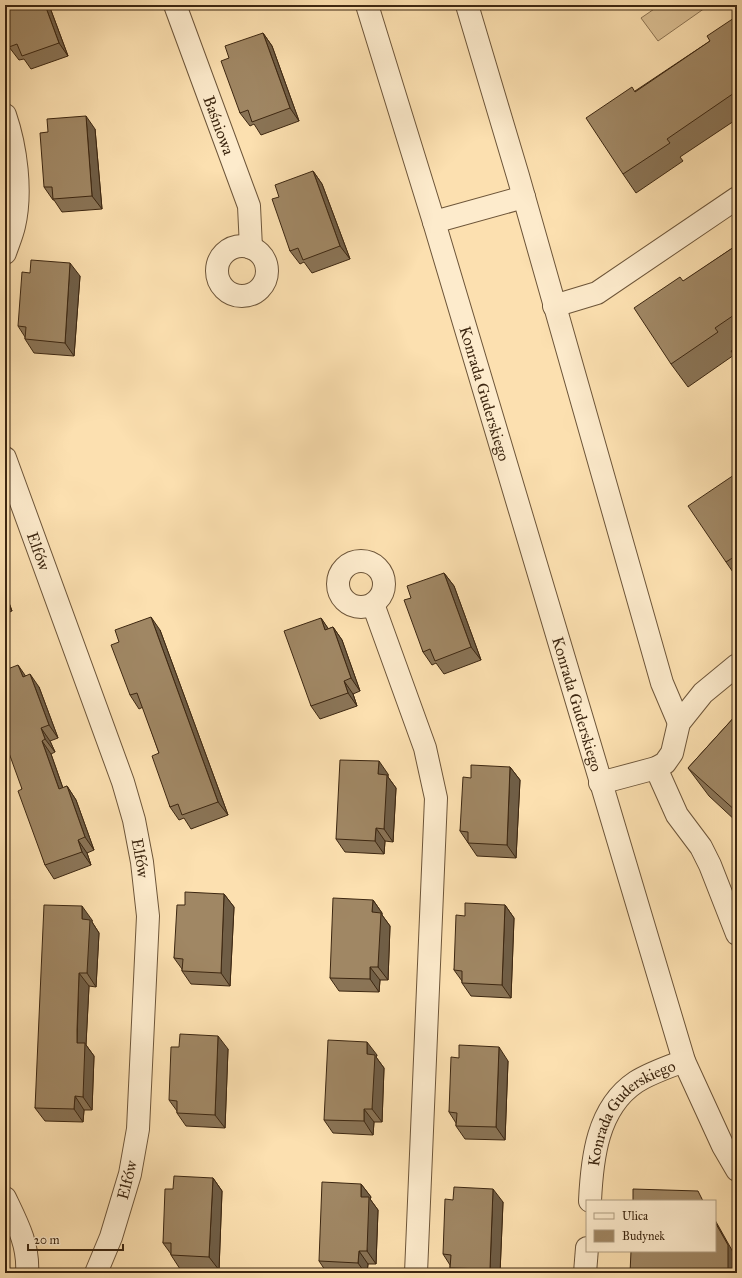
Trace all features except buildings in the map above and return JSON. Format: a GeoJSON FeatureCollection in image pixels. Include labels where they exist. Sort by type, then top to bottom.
{"type":"FeatureCollection","features":[{"type":"Feature","properties":{"kind":"street","name":"Baśniowa"},"geometry":{"type":"LineString","coordinates":[[175,5],[249,206],[251,248]]}},
{"type":"Feature","properties":{"kind":"street","name":"Konrada Guderskiego"},"geometry":{"type":"LineString","coordinates":[[367,5],[434,222],[684,1061],[635,1082],[619,1097],[605,1118],[598,1137],[592,1165],[590,1200]]}},
{"type":"Feature","properties":{"kind":"street"},"geometry":{"type":"LineString","coordinates":[[467,5],[524,197],[662,683],[679,723]]}},
{"type":"Feature","properties":{"kind":"street"},"geometry":{"type":"LineString","coordinates":[[5,115],[13,137],[18,180],[14,225],[5,253]]}},
{"type":"Feature","properties":{"kind":"street"},"geometry":{"type":"LineString","coordinates":[[434,222],[524,197]]}},
{"type":"Feature","properties":{"kind":"street"},"geometry":{"type":"LineString","coordinates":[[554,306],[597,293],[737,198]]}},
{"type":"Feature","properties":{"kind":"street","name":"Elfów"},"geometry":{"type":"LineString","coordinates":[[5,458],[123,782],[134,820],[142,862],[148,916],[138,1129],[130,1174],[111,1237],[96,1273]]}},
{"type":"Feature","properties":{"kind":"street"},"geometry":{"type":"LineString","coordinates":[[373,604],[425,748],[436,798],[416,1273]]}},
{"type":"Feature","properties":{"kind":"street","name":"Konrada Guderskiego"},"geometry":{"type":"LineString","coordinates":[[600,783],[656,768],[665,762],[672,753],[679,723],[703,692],[737,666]]}},
{"type":"Feature","properties":{"kind":"street"},"geometry":{"type":"LineString","coordinates":[[656,768],[677,815],[701,847],[710,865],[737,934]]}},
{"type":"Feature","properties":{"kind":"street"},"geometry":{"type":"LineString","coordinates":[[684,1061],[723,1146],[737,1170]]}},
{"type":"Feature","properties":{"kind":"street"},"geometry":{"type":"LineString","coordinates":[[5,1198],[22,1234],[28,1261],[27,1273]]}},
{"type":"Feature","properties":{"kind":"street"},"geometry":{"type":"LineString","coordinates":[[586,1273],[587,1252]]}},
{"type":"Feature","properties":{"kind":"shaded area"},"geometry":{"type":"Polygon","coordinates":[[[660,5],[703,5],[705,8],[658,41],[641,18],[660,5]]]}}]}
